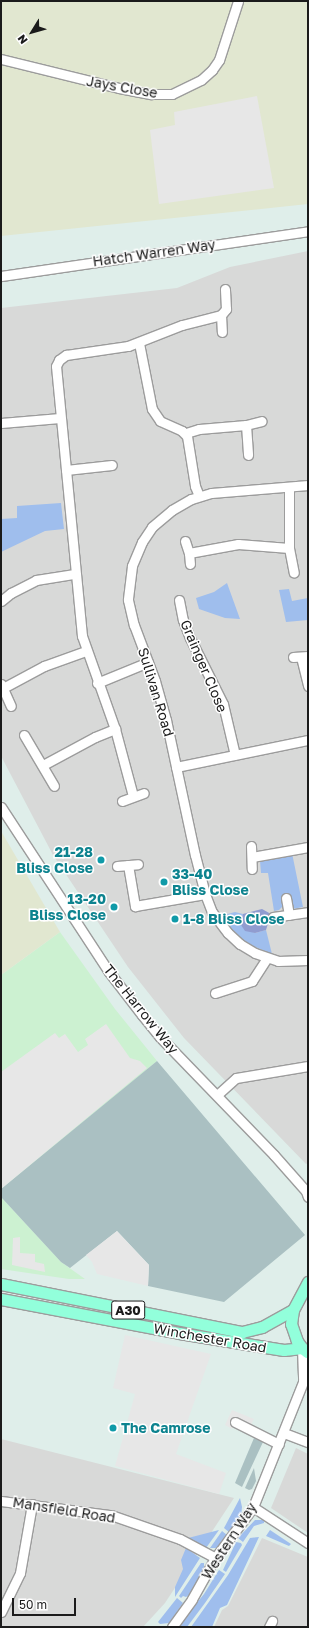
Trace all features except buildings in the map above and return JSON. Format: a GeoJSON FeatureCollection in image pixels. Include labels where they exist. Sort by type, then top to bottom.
{"type":"FeatureCollection","features":[{"type":"Feature","properties":{"kind":"main road"},"geometry":{"type":"LineString","coordinates":[[305,1350],[292,1332],[291,1324],[293,1310],[308,1282]]}},
{"type":"Feature","properties":{"kind":"main road","name":"Winchester Road"},"geometry":{"type":"LineString","coordinates":[[1,1284],[242,1332],[262,1327],[293,1310]]}},
{"type":"Feature","properties":{"kind":"main road","name":"Winchester Road"},"geometry":{"type":"LineString","coordinates":[[1,1299],[179,1333],[284,1350],[305,1350]]}},
{"type":"Feature","properties":{"kind":"street","name":"Jays Close"},"geometry":{"type":"LineString","coordinates":[[1,59],[119,88],[151,94],[172,94],[192,86],[212,70],[219,60],[238,1]]}},
{"type":"Feature","properties":{"kind":"street","name":"Hatch Warren Way"},"geometry":{"type":"LineString","coordinates":[[1,276],[308,231]]}},
{"type":"Feature","properties":{"kind":"street"},"geometry":{"type":"LineString","coordinates":[[133,796],[115,729],[97,683],[82,636],[56,366],[59,360],[66,355],[88,353],[139,343],[182,325],[221,315],[226,309],[225,289]]}},
{"type":"Feature","properties":{"kind":"street"},"geometry":{"type":"LineString","coordinates":[[221,315],[222,332]]}},
{"type":"Feature","properties":{"kind":"street"},"geometry":{"type":"LineString","coordinates":[[139,343],[152,409],[160,421],[186,433],[199,429],[246,425],[262,421]]}},
{"type":"Feature","properties":{"kind":"street"},"geometry":{"type":"LineString","coordinates":[[1,422],[60,418]]}},
{"type":"Feature","properties":{"kind":"street"},"geometry":{"type":"LineString","coordinates":[[246,425],[248,455]]}},
{"type":"Feature","properties":{"kind":"street"},"geometry":{"type":"LineString","coordinates":[[186,433],[189,440],[195,486],[199,496]]}},
{"type":"Feature","properties":{"kind":"street"},"geometry":{"type":"LineString","coordinates":[[66,470],[112,466]]}},
{"type":"Feature","properties":{"kind":"street","name":"Sullivan Road"},"geometry":{"type":"LineString","coordinates":[[308,485],[224,491],[199,496],[182,503],[159,519],[142,542],[132,566],[128,600],[134,625],[148,662],[166,720],[205,894],[212,912],[240,944],[267,958],[290,962],[308,960]]}},
{"type":"Feature","properties":{"kind":"street"},"geometry":{"type":"LineString","coordinates":[[289,487],[289,548],[294,573]]}},
{"type":"Feature","properties":{"kind":"street"},"geometry":{"type":"LineString","coordinates":[[184,541],[189,553],[190,564]]}},
{"type":"Feature","properties":{"kind":"street"},"geometry":{"type":"LineString","coordinates":[[189,553],[238,544],[289,548]]}},
{"type":"Feature","properties":{"kind":"street"},"geometry":{"type":"LineString","coordinates":[[1,601],[10,593],[36,580],[75,574]]}},
{"type":"Feature","properties":{"kind":"street","name":"Grainger Close"},"geometry":{"type":"LineString","coordinates":[[179,600],[183,620],[190,638],[223,704],[235,755]]}},
{"type":"Feature","properties":{"kind":"street"},"geometry":{"type":"LineString","coordinates":[[11,706],[2,686],[44,666],[86,651]]}},
{"type":"Feature","properties":{"kind":"street"},"geometry":{"type":"LineString","coordinates":[[301,657],[308,686]]}},
{"type":"Feature","properties":{"kind":"street"},"geometry":{"type":"LineString","coordinates":[[97,683],[148,662]]}},
{"type":"Feature","properties":{"kind":"street"},"geometry":{"type":"LineString","coordinates":[[43,765],[95,737],[115,729]]}},
{"type":"Feature","properties":{"kind":"street"},"geometry":{"type":"LineString","coordinates":[[24,735],[54,786]]}},
{"type":"Feature","properties":{"kind":"street"},"geometry":{"type":"LineString","coordinates":[[176,767],[308,740]]}},
{"type":"Feature","properties":{"kind":"street"},"geometry":{"type":"LineString","coordinates":[[122,801],[144,793]]}},
{"type":"Feature","properties":{"kind":"street","name":"The Harrow Way"},"geometry":{"type":"LineString","coordinates":[[1,807],[94,950],[127,996],[160,1037],[217,1095],[307,1193]]}},
{"type":"Feature","properties":{"kind":"street"},"geometry":{"type":"LineString","coordinates":[[251,846],[252,869]]}},
{"type":"Feature","properties":{"kind":"street"},"geometry":{"type":"LineString","coordinates":[[252,857],[308,847]]}},
{"type":"Feature","properties":{"kind":"street"},"geometry":{"type":"LineString","coordinates":[[117,866],[138,864]]}},
{"type":"Feature","properties":{"kind":"street"},"geometry":{"type":"LineString","coordinates":[[128,865],[135,906],[205,894]]}},
{"type":"Feature","properties":{"kind":"street"},"geometry":{"type":"LineString","coordinates":[[286,898],[289,915]]}},
{"type":"Feature","properties":{"kind":"street"},"geometry":{"type":"LineString","coordinates":[[273,917],[308,912]]}},
{"type":"Feature","properties":{"kind":"street"},"geometry":{"type":"LineString","coordinates":[[215,993],[252,981],[262,968],[267,958]]}},
{"type":"Feature","properties":{"kind":"street"},"geometry":{"type":"LineString","coordinates":[[217,1095],[236,1078],[308,1066]]}},
{"type":"Feature","properties":{"kind":"street","name":"Western Way"},"geometry":{"type":"LineString","coordinates":[[172,1627],[192,1599],[215,1558],[253,1507],[306,1380],[305,1350]]}},
{"type":"Feature","properties":{"kind":"street"},"geometry":{"type":"LineString","coordinates":[[235,1422],[279,1444]]}},
{"type":"Feature","properties":{"kind":"street"},"geometry":{"type":"LineString","coordinates":[[284,1432],[308,1442]]}},
{"type":"Feature","properties":{"kind":"street","name":"Mansfield Road"},"geometry":{"type":"LineString","coordinates":[[1,1501],[111,1515],[178,1539],[215,1558]]}},
{"type":"Feature","properties":{"kind":"street"},"geometry":{"type":"LineString","coordinates":[[1,1612],[20,1573],[32,1504]]}},
{"type":"Feature","properties":{"kind":"street"},"geometry":{"type":"LineString","coordinates":[[253,1507],[308,1543]]}},
{"type":"Feature","properties":{"kind":"shaded area"},"geometry":{"type":"Polygon","coordinates":[[[1,1],[308,1],[308,204],[1,236],[1,1]]]}},
{"type":"Feature","properties":{"kind":"shaded area"},"geometry":{"type":"Polygon","coordinates":[[[257,96],[274,188],[159,204],[150,130],[175,125],[174,112],[257,96]]]}},
{"type":"Feature","properties":{"kind":"shaded area"},"geometry":{"type":"Polygon","coordinates":[[[308,251],[308,1163],[306,1164],[184,1038],[128,967],[53,855],[1,756],[1,308],[177,288],[230,267],[308,251]]]}},
{"type":"Feature","properties":{"kind":"shaded area"},"geometry":{"type":"Polygon","coordinates":[[[61,503],[64,529],[45,531],[1,552],[1,519],[17,518],[17,506],[61,503]]]}},
{"type":"Feature","properties":{"kind":"shaded area"},"geometry":{"type":"Polygon","coordinates":[[[227,583],[240,619],[225,618],[199,609],[196,598],[214,592],[227,583]]]}},
{"type":"Feature","properties":{"kind":"shaded area"},"geometry":{"type":"Polygon","coordinates":[[[289,589],[292,601],[308,598],[308,620],[286,622],[279,590],[289,589]]]}},
{"type":"Feature","properties":{"kind":"shaded area"},"geometry":{"type":"Polygon","coordinates":[[[1,831],[60,932],[1,975],[1,831]]]}},
{"type":"Feature","properties":{"kind":"shaded area"},"geometry":{"type":"Polygon","coordinates":[[[292,853],[303,907],[292,909],[290,894],[282,895],[282,907],[279,910],[274,911],[268,873],[261,873],[260,861],[263,857],[292,853]]]}},
{"type":"Feature","properties":{"kind":"shaded area"},"geometry":{"type":"Polygon","coordinates":[[[262,909],[271,914],[266,930],[255,933],[245,931],[241,925],[243,914],[262,909]]]}},
{"type":"Feature","properties":{"kind":"shaded area"},"geometry":{"type":"Polygon","coordinates":[[[235,912],[243,914],[241,925],[255,933],[266,930],[272,954],[243,942],[220,916],[235,912]]]}},
{"type":"Feature","properties":{"kind":"shaded area"},"geometry":{"type":"Polygon","coordinates":[[[60,932],[115,1009],[157,1061],[1,1189],[1,975],[60,932]]]}},
{"type":"Feature","properties":{"kind":"shaded area"},"geometry":{"type":"Polygon","coordinates":[[[106,1024],[130,1058],[140,1061],[147,1068],[1,1189],[1,1072],[55,1033],[59,1038],[65,1034],[78,1052],[88,1045],[85,1039],[106,1024]]]}},
{"type":"Feature","properties":{"kind":"shaded area"},"geometry":{"type":"Polygon","coordinates":[[[157,1061],[305,1235],[224,1302],[148,1286],[149,1265],[117,1231],[70,1268],[61,1262],[1,1197],[1,1189],[157,1061]]]}},
{"type":"Feature","properties":{"kind":"shaded area"},"geometry":{"type":"Polygon","coordinates":[[[1,1197],[61,1262],[85,1279],[69,1279],[1,1269],[1,1197]]]}},
{"type":"Feature","properties":{"kind":"shaded area"},"geometry":{"type":"Polygon","coordinates":[[[117,1231],[149,1265],[148,1286],[97,1274],[92,1262],[86,1255],[117,1231]]]}},
{"type":"Feature","properties":{"kind":"shaded area"},"geometry":{"type":"Polygon","coordinates":[[[20,1237],[20,1253],[35,1254],[35,1262],[44,1264],[45,1272],[12,1265],[13,1238],[20,1237]]]}},
{"type":"Feature","properties":{"kind":"shaded area"},"geometry":{"type":"Polygon","coordinates":[[[125,1335],[211,1354],[176,1454],[226,1473],[219,1494],[115,1466],[135,1394],[113,1388],[125,1335]]]}},
{"type":"Feature","properties":{"kind":"shaded area"},"geometry":{"type":"Polygon","coordinates":[[[232,1410],[254,1419],[251,1425],[237,1418],[232,1429],[225,1425],[232,1410]]]}},
{"type":"Feature","properties":{"kind":"shaded area"},"geometry":{"type":"Polygon","coordinates":[[[254,1438],[263,1442],[242,1487],[235,1483],[254,1438]]]}},
{"type":"Feature","properties":{"kind":"shaded area"},"geometry":{"type":"Polygon","coordinates":[[[1,1439],[234,1498],[165,1603],[143,1627],[1,1627],[1,1439]]]}},
{"type":"Feature","properties":{"kind":"shaded area"},"geometry":{"type":"Polygon","coordinates":[[[296,1448],[308,1454],[308,1533],[271,1508],[296,1448]]]}},
{"type":"Feature","properties":{"kind":"shaded area"},"geometry":{"type":"Polygon","coordinates":[[[254,1468],[256,1481],[252,1489],[249,1490],[245,1488],[254,1468]]]}},
{"type":"Feature","properties":{"kind":"shaded area"},"geometry":{"type":"Polygon","coordinates":[[[240,1498],[242,1507],[241,1516],[230,1533],[224,1528],[240,1498]]]}},
{"type":"Feature","properties":{"kind":"shaded area"},"geometry":{"type":"Polygon","coordinates":[[[255,1520],[264,1520],[264,1523],[254,1526],[243,1542],[238,1538],[255,1520]]]}},
{"type":"Feature","properties":{"kind":"shaded area"},"geometry":{"type":"Polygon","coordinates":[[[219,1530],[206,1548],[188,1538],[219,1530]]]}},
{"type":"Feature","properties":{"kind":"shaded area"},"geometry":{"type":"Polygon","coordinates":[[[270,1530],[291,1544],[289,1546],[266,1536],[270,1530]]]}},
{"type":"Feature","properties":{"kind":"shaded area"},"geometry":{"type":"Polygon","coordinates":[[[222,1531],[227,1535],[222,1543],[216,1548],[210,1548],[222,1531]]]}},
{"type":"Feature","properties":{"kind":"shaded area"},"geometry":{"type":"Polygon","coordinates":[[[259,1537],[227,1605],[220,1608],[212,1627],[191,1627],[228,1575],[250,1538],[259,1537]]]}},
{"type":"Feature","properties":{"kind":"shaded area"},"geometry":{"type":"Polygon","coordinates":[[[262,1538],[308,1557],[308,1627],[214,1627],[222,1610],[228,1606],[262,1538]]]}},
{"type":"Feature","properties":{"kind":"shaded area"},"geometry":{"type":"Polygon","coordinates":[[[236,1542],[241,1543],[242,1545],[226,1572],[223,1570],[236,1542]]]}},
{"type":"Feature","properties":{"kind":"shaded area"},"geometry":{"type":"Polygon","coordinates":[[[186,1548],[200,1558],[175,1597],[175,1587],[183,1569],[181,1560],[186,1548]]]}},
{"type":"Feature","properties":{"kind":"shaded area"},"geometry":{"type":"Polygon","coordinates":[[[201,1563],[204,1563],[204,1568],[189,1595],[181,1598],[179,1596],[201,1563]]]}},
{"type":"Feature","properties":{"kind":"shaded area"},"geometry":{"type":"Polygon","coordinates":[[[219,1570],[225,1574],[205,1603],[187,1627],[177,1627],[204,1594],[219,1570]]]}},
{"type":"Feature","properties":{"kind":"shaded area"},"geometry":{"type":"Polygon","coordinates":[[[177,1598],[183,1603],[169,1623],[160,1624],[158,1622],[177,1598]]]}},
{"type":"Feature","properties":{"kind":"place","name":"21-28 Bliss Close"},"geometry":{"type":"Point","coordinates":[101,860]}},
{"type":"Feature","properties":{"kind":"place","name":"33-40 Bliss Close"},"geometry":{"type":"Point","coordinates":[164,882]}},
{"type":"Feature","properties":{"kind":"place","name":"13-20 Bliss Close"},"geometry":{"type":"Point","coordinates":[114,907]}},
{"type":"Feature","properties":{"kind":"place","name":"1-8 Bliss Close"},"geometry":{"type":"Point","coordinates":[175,919]}},
{"type":"Feature","properties":{"kind":"place","name":"The Camrose"},"geometry":{"type":"Point","coordinates":[113,1428]}}]}
